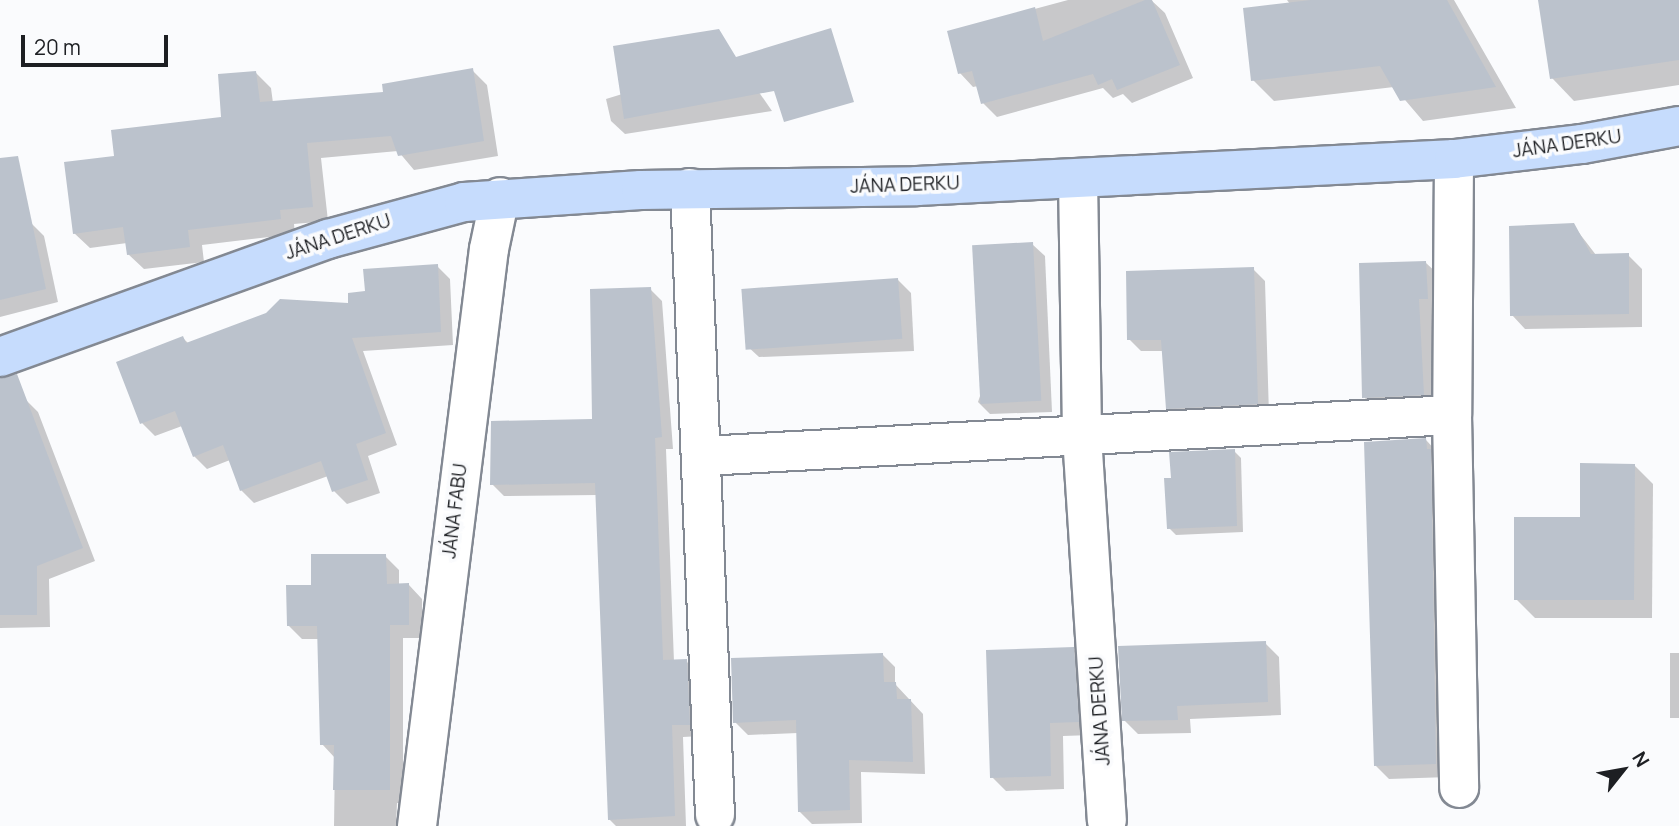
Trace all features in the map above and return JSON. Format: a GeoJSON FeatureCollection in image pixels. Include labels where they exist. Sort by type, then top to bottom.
{"type":"FeatureCollection","features":[{"type":"Feature","properties":{"kind":"street","name":"JÁNA DERKU"},"geometry":{"type":"LineString","coordinates":[[0,357],[328,239],[406,215],[500,197],[690,188],[1078,178],[1454,159],[1582,144],[1679,126]]}},
{"type":"Feature","properties":{"kind":"street"},"geometry":{"type":"LineString","coordinates":[[1454,159],[1452,415],[1459,788]]}},
{"type":"Feature","properties":{"kind":"street","name":"JÁNA DERKU"},"geometry":{"type":"LineString","coordinates":[[1078,178],[1082,436],[1107,820]]}},
{"type":"Feature","properties":{"kind":"street"},"geometry":{"type":"LineString","coordinates":[[690,188],[704,456],[715,815]]}},
{"type":"Feature","properties":{"kind":"street","name":"JÁNA FABU"},"geometry":{"type":"LineString","coordinates":[[417,826],[489,249],[500,197]]}},
{"type":"Feature","properties":{"kind":"street"},"geometry":{"type":"LineString","coordinates":[[704,456],[1452,415]]}},
{"type":"Feature","properties":{"kind":"building"},"geometry":{"type":"Polygon","coordinates":[[[1145,0],[1152,0],[1180,65],[1117,90],[1112,79],[1098,85],[1093,74],[981,104],[972,71],[958,74],[947,31],[1035,7],[1043,41],[1145,0]]]}},
{"type":"Feature","properties":{"kind":"building"},"geometry":{"type":"Polygon","coordinates":[[[1311,0],[1447,0],[1496,87],[1400,101],[1380,66],[1251,81],[1243,8],[1311,0]]]}},
{"type":"Feature","properties":{"kind":"building"},"geometry":{"type":"Polygon","coordinates":[[[1538,0],[1679,0],[1679,60],[1550,79],[1538,0]]]}},
{"type":"Feature","properties":{"kind":"building"},"geometry":{"type":"Polygon","coordinates":[[[831,28],[854,102],[784,122],[774,91],[624,119],[613,46],[719,29],[736,57],[831,28]]]}},
{"type":"Feature","properties":{"kind":"building"},"geometry":{"type":"Polygon","coordinates":[[[473,68],[484,141],[398,156],[391,136],[307,143],[313,207],[280,210],[281,219],[188,230],[190,247],[127,255],[123,227],[73,234],[64,162],[114,156],[111,130],[221,117],[218,74],[256,71],[260,102],[383,92],[382,84],[473,68]]]}},
{"type":"Feature","properties":{"kind":"building"},"geometry":{"type":"Polygon","coordinates":[[[18,156],[46,289],[0,300],[0,158],[18,156]]]}},
{"type":"Feature","properties":{"kind":"building"},"geometry":{"type":"Polygon","coordinates":[[[1574,223],[1591,254],[1629,253],[1629,314],[1510,316],[1509,226],[1574,223]]]}},
{"type":"Feature","properties":{"kind":"building"},"geometry":{"type":"Polygon","coordinates":[[[1033,242],[1041,401],[980,404],[972,245],[1033,242]]]}},
{"type":"Feature","properties":{"kind":"building"},"geometry":{"type":"Polygon","coordinates":[[[1426,261],[1428,299],[1419,299],[1424,395],[1362,398],[1359,263],[1426,261]]]}},
{"type":"Feature","properties":{"kind":"building"},"geometry":{"type":"Polygon","coordinates":[[[438,264],[441,332],[352,338],[386,433],[356,444],[368,480],[332,492],[321,461],[240,491],[223,445],[193,457],[175,411],[140,424],[116,362],[183,336],[186,343],[266,313],[280,299],[348,303],[348,293],[365,291],[363,269],[438,264]]]}},
{"type":"Feature","properties":{"kind":"building"},"geometry":{"type":"Polygon","coordinates":[[[1254,267],[1258,404],[1166,409],[1161,340],[1127,340],[1126,271],[1254,267]]]}},
{"type":"Feature","properties":{"kind":"building"},"geometry":{"type":"Polygon","coordinates":[[[898,278],[902,339],[746,350],[741,289],[898,278]]]}},
{"type":"Feature","properties":{"kind":"building"},"geometry":{"type":"Polygon","coordinates":[[[651,287],[662,437],[655,438],[663,660],[687,659],[690,725],[672,725],[675,816],[608,820],[595,483],[490,485],[491,421],[592,419],[590,289],[651,287]]]}},
{"type":"Feature","properties":{"kind":"building"},"geometry":{"type":"Polygon","coordinates":[[[17,374],[83,548],[37,566],[37,615],[0,615],[0,378],[17,374]]]}},
{"type":"Feature","properties":{"kind":"building"},"geometry":{"type":"Polygon","coordinates":[[[1426,438],[1427,449],[1431,449],[1436,764],[1374,766],[1364,442],[1426,438]]]}},
{"type":"Feature","properties":{"kind":"building"},"geometry":{"type":"Polygon","coordinates":[[[1235,449],[1237,526],[1167,529],[1164,478],[1171,478],[1169,452],[1235,449]]]}},
{"type":"Feature","properties":{"kind":"building"},"geometry":{"type":"Polygon","coordinates":[[[1580,463],[1635,464],[1634,600],[1514,600],[1514,517],[1580,517],[1580,463]]]}},
{"type":"Feature","properties":{"kind":"building"},"geometry":{"type":"Polygon","coordinates":[[[311,554],[386,554],[387,584],[409,583],[409,625],[390,625],[390,790],[333,790],[334,745],[320,745],[317,626],[287,626],[286,585],[311,585],[311,554]]]}},
{"type":"Feature","properties":{"kind":"building"},"geometry":{"type":"Polygon","coordinates":[[[1266,641],[1268,702],[1177,706],[1178,720],[1122,721],[1118,646],[1266,641]]]}},
{"type":"Feature","properties":{"kind":"building"},"geometry":{"type":"Polygon","coordinates":[[[1074,647],[1079,722],[1050,723],[1051,776],[990,778],[986,650],[1074,647]]]}},
{"type":"Feature","properties":{"kind":"building"},"geometry":{"type":"Polygon","coordinates":[[[883,653],[884,682],[896,682],[897,699],[911,699],[913,762],[849,760],[850,810],[798,812],[796,720],[733,723],[731,658],[883,653]]]}}]}
